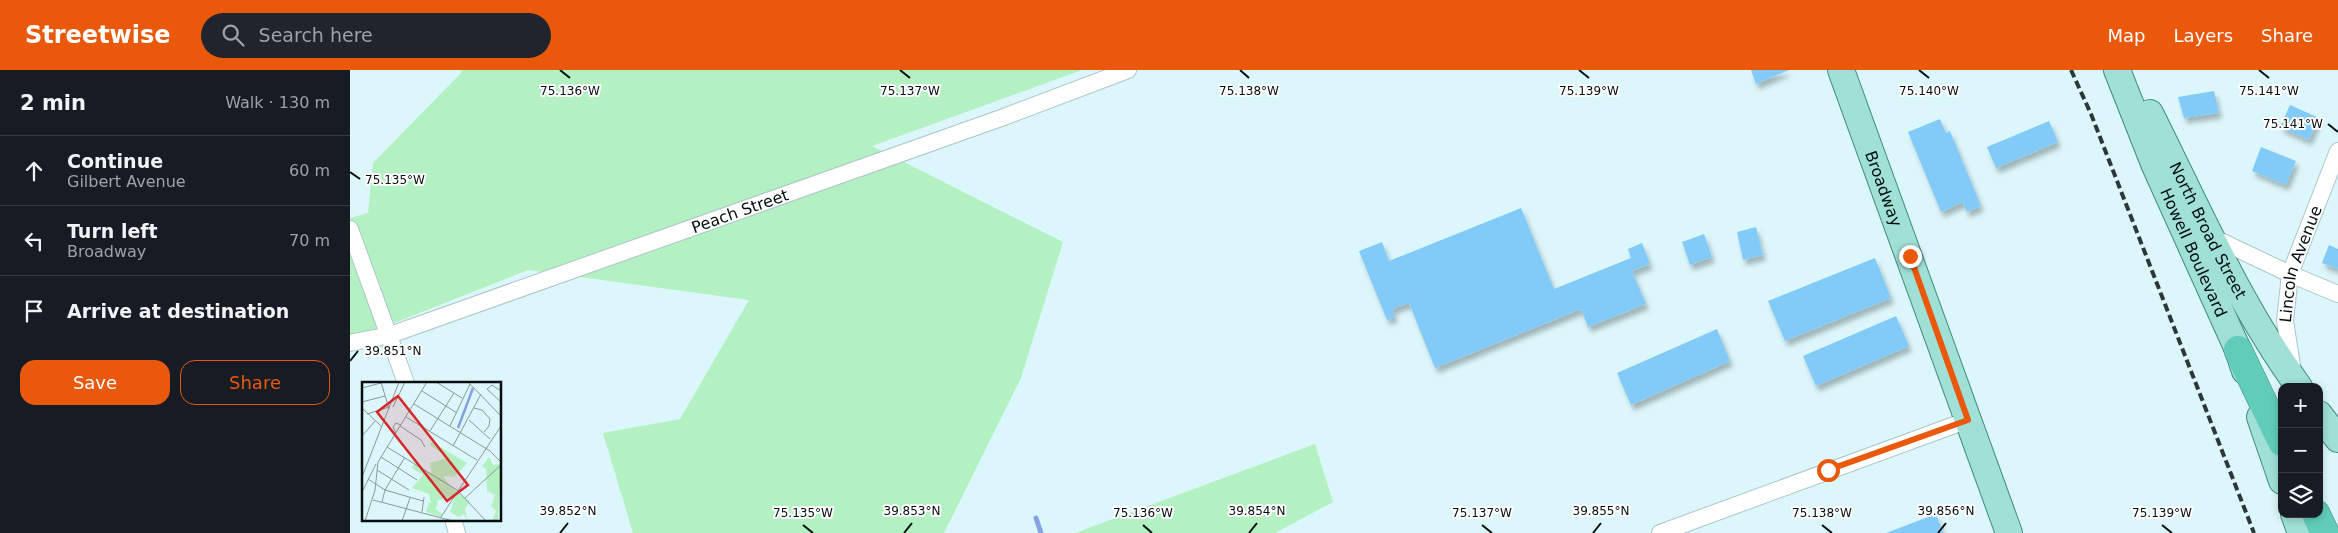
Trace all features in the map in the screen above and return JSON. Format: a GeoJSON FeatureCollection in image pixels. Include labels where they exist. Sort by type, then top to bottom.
{"type":"FeatureCollection","features":[{"type":"Feature","properties":{"kind":"highway"},"geometry":{"type":"LineString","coordinates":[[2238,350],[2278,434]]}},
{"type":"Feature","properties":{"kind":"highway"},"geometry":{"type":"LineString","coordinates":[[2318,518],[2325,533]]}},
{"type":"Feature","properties":{"kind":"main road","name":"Broadway"},"geometry":{"type":"LineString","coordinates":[[1841,70],[2009,533]]}},
{"type":"Feature","properties":{"kind":"main road","name":"Howell Boulevard"},"geometry":{"type":"LineString","coordinates":[[2117,70],[2155,166],[2238,350],[2279,473]]}},
{"type":"Feature","properties":{"kind":"main road","name":"North Broad Street"},"geometry":{"type":"LineString","coordinates":[[2128,70],[2239,290],[2296,383]]}},
{"type":"Feature","properties":{"kind":"main road"},"geometry":{"type":"LineString","coordinates":[[2323,419],[2338,439]]}},
{"type":"Feature","properties":{"kind":"main road"},"geometry":{"type":"LineString","coordinates":[[2295,518],[2301,533]]}},
{"type":"Feature","properties":{"kind":"street","name":"Peach Street"},"geometry":{"type":"LineString","coordinates":[[350,343],[390,335],[1001,118],[1128,70]]}},
{"type":"Feature","properties":{"kind":"street","name":"Lincoln Avenue"},"geometry":{"type":"LineString","coordinates":[[2297,383],[2284,321],[2290,274],[2338,151]]}},
{"type":"Feature","properties":{"kind":"street"},"geometry":{"type":"LineString","coordinates":[[350,229],[406,382]]}},
{"type":"Feature","properties":{"kind":"street"},"geometry":{"type":"LineString","coordinates":[[2212,237],[2290,274],[2338,294]]}},
{"type":"Feature","properties":{"kind":"street"},"geometry":{"type":"LineString","coordinates":[[1660,533],[1968,420]]}},
{"type":"Feature","properties":{"kind":"street"},"geometry":{"type":"LineString","coordinates":[[453,520],[457,533]]}},
{"type":"Feature","properties":{"kind":"green space"},"geometry":{"type":"Polygon","coordinates":[[[461,70],[1082,70],[872,146],[1063,242],[1021,378],[944,533],[633,533],[603,433],[680,419],[749,300],[528,270],[384,327],[389,347],[350,350],[350,218],[368,213],[373,163],[461,73],[461,70]]]}},
{"type":"Feature","properties":{"kind":"green space"},"geometry":{"type":"Polygon","coordinates":[[[1315,444],[1333,502],[1275,533],[1075,533],[1315,444]]]}},
{"type":"Feature","properties":{"kind":"building"},"geometry":{"type":"Polygon","coordinates":[[[1751,70],[1789,70],[1756,84],[1751,70]]]}},
{"type":"Feature","properties":{"kind":"building"},"geometry":{"type":"Polygon","coordinates":[[[2214,91],[2219,113],[2184,118],[2178,97],[2214,91]]]}},
{"type":"Feature","properties":{"kind":"building"},"geometry":{"type":"Polygon","coordinates":[[[2290,105],[2319,118],[2309,140],[2280,127],[2290,105]]]}},
{"type":"Feature","properties":{"kind":"building"},"geometry":{"type":"Polygon","coordinates":[[[1940,119],[1946,133],[1950,131],[1981,206],[1967,212],[1963,202],[1941,212],[1908,132],[1940,119]]]}},
{"type":"Feature","properties":{"kind":"building"},"geometry":{"type":"Polygon","coordinates":[[[2049,121],[2058,142],[1996,168],[1987,147],[2049,121]]]}},
{"type":"Feature","properties":{"kind":"building"},"geometry":{"type":"Polygon","coordinates":[[[2261,147],[2296,161],[2286,185],[2252,171],[2261,147]]]}},
{"type":"Feature","properties":{"kind":"building"},"geometry":{"type":"Polygon","coordinates":[[[1521,208],[1554,289],[1631,258],[1628,249],[1642,243],[1650,264],[1632,271],[1646,304],[1588,327],[1581,309],[1435,368],[1409,303],[1392,309],[1395,317],[1387,320],[1359,251],[1382,242],[1389,261],[1521,208]]]}},
{"type":"Feature","properties":{"kind":"building"},"geometry":{"type":"Polygon","coordinates":[[[1756,227],[1763,255],[1743,260],[1737,232],[1756,227]]]}},
{"type":"Feature","properties":{"kind":"building"},"geometry":{"type":"Polygon","coordinates":[[[1704,234],[1712,257],[1690,265],[1682,242],[1704,234]]]}},
{"type":"Feature","properties":{"kind":"building"},"geometry":{"type":"Polygon","coordinates":[[[2329,245],[2338,249],[2338,269],[2322,263],[2329,245]]]}},
{"type":"Feature","properties":{"kind":"building"},"geometry":{"type":"Polygon","coordinates":[[[1875,258],[1891,298],[1785,341],[1768,301],[1875,258]]]}},
{"type":"Feature","properties":{"kind":"building"},"geometry":{"type":"Polygon","coordinates":[[[1896,316],[1909,346],[1816,386],[1803,356],[1896,316]]]}},
{"type":"Feature","properties":{"kind":"building"},"geometry":{"type":"Polygon","coordinates":[[[1717,329],[1730,361],[1631,405],[1617,373],[1717,329]]]}},
{"type":"Feature","properties":{"kind":"building"},"geometry":{"type":"Polygon","coordinates":[[[1936,514],[1943,533],[1886,533],[1936,514]]]}},
{"type":"Feature","properties":{"kind":"waterway"},"geometry":{"type":"LineString","coordinates":[[1036,518],[1041,533]]}},
{"type":"Feature","properties":{"kind":"railway"},"geometry":{"type":"LineString","coordinates":[[2071,70],[2091,114],[2254,533]]}},
{"type":"Feature","properties":{"kind":"route"},"geometry":{"type":"LineString","coordinates":[[1828,470],[1968,420],[1910,256]]}}]}
